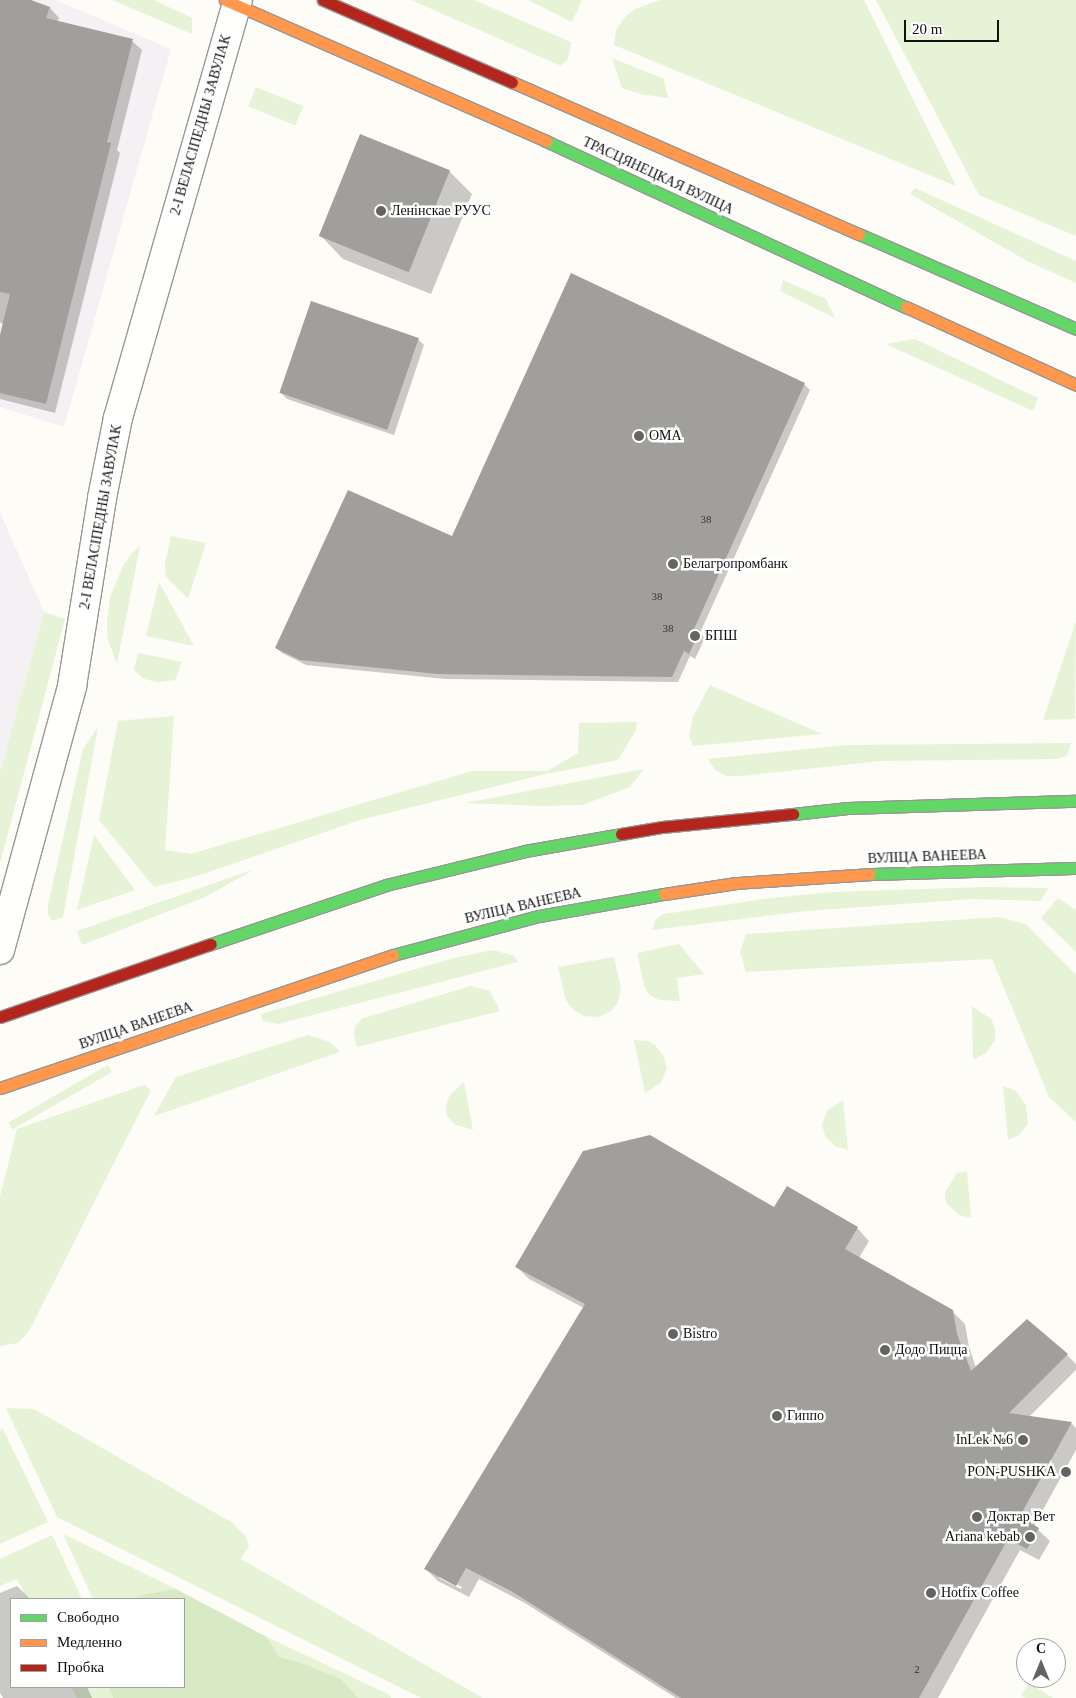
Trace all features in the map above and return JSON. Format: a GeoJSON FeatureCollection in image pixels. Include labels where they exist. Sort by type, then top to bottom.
{"type":"FeatureCollection","features":[{"type":"Feature","properties":{"kind":"main road","name":"ТРАСЦЯНЕЦКАЯ ВУЛІЦА"},"geometry":{"type":"LineString","coordinates":[[323,0],[564,109],[1076,329]]}},
{"type":"Feature","properties":{"kind":"main road","name":"ТРАСЦЯНЕЦКАЯ ВУЛІЦА"},"geometry":{"type":"LineString","coordinates":[[233,2],[552,144],[1076,385]]}},
{"type":"Feature","properties":{"kind":"main road"},"geometry":{"type":"LineString","coordinates":[[552,144],[557,128]]}},
{"type":"Feature","properties":{"kind":"main road"},"geometry":{"type":"LineString","coordinates":[[0,1017],[386,885],[525,851],[662,827],[774,815],[877,807],[1076,801]]}},
{"type":"Feature","properties":{"kind":"main road","name":"ВУЛІЦА ВАНЕЕВА"},"geometry":{"type":"LineString","coordinates":[[0,1088],[374,960],[539,916],[614,901],[736,883],[847,874],[1076,868]]}},
{"type":"Feature","properties":{"kind":"street","name":"2-І ВЕЛАСІПЕДНЫ ЗАВУЛАК"},"geometry":{"type":"LineString","coordinates":[[0,950],[72,686],[102,498],[118,418],[233,2]]}},
{"type":"Feature","properties":{"kind":"shaded area"},"geometry":{"type":"Polygon","coordinates":[[[0,0],[55,0],[171,49],[64,427],[0,407],[0,0]]]}},
{"type":"Feature","properties":{"kind":"shaded area"},"geometry":{"type":"Polygon","coordinates":[[[0,512],[44,612],[0,772],[0,512]]]}},
{"type":"Feature","properties":{"kind":"green space"},"geometry":{"type":"Polygon","coordinates":[[[112,0],[154,0],[192,18],[192,34],[112,0]]]}},
{"type":"Feature","properties":{"kind":"green space"},"geometry":{"type":"Polygon","coordinates":[[[411,0],[474,0],[571,42],[568,59],[561,66],[411,0]]]}},
{"type":"Feature","properties":{"kind":"green space"},"geometry":{"type":"Polygon","coordinates":[[[528,0],[582,0],[572,22],[528,0]]]}},
{"type":"Feature","properties":{"kind":"green space"},"geometry":{"type":"Polygon","coordinates":[[[660,0],[864,0],[956,186],[614,45],[616,30],[626,16],[635,9],[660,0]]]}},
{"type":"Feature","properties":{"kind":"green space"},"geometry":{"type":"Polygon","coordinates":[[[876,0],[1076,0],[1076,236],[979,195],[876,0]]]}},
{"type":"Feature","properties":{"kind":"green space"},"geometry":{"type":"Polygon","coordinates":[[[612,58],[664,79],[668,98],[640,94],[622,88],[612,58]]]}},
{"type":"Feature","properties":{"kind":"green space"},"geometry":{"type":"Polygon","coordinates":[[[256,87],[303,106],[295,126],[248,106],[256,87]]]}},
{"type":"Feature","properties":{"kind":"green space"},"geometry":{"type":"Polygon","coordinates":[[[915,188],[1076,261],[1076,283],[1027,261],[910,194],[915,188]]]}},
{"type":"Feature","properties":{"kind":"green space"},"geometry":{"type":"Polygon","coordinates":[[[783,280],[826,299],[835,318],[780,291],[783,280]]]}},
{"type":"Feature","properties":{"kind":"green space"},"geometry":{"type":"Polygon","coordinates":[[[915,339],[1038,398],[1033,411],[886,344],[915,339]]]}},
{"type":"Feature","properties":{"kind":"green space"},"geometry":{"type":"Polygon","coordinates":[[[171,536],[206,543],[188,599],[166,577],[165,564],[171,536]]]}},
{"type":"Feature","properties":{"kind":"green space"},"geometry":{"type":"Polygon","coordinates":[[[140,546],[117,664],[108,640],[107,623],[110,597],[123,566],[131,554],[140,546]]]}},
{"type":"Feature","properties":{"kind":"green space"},"geometry":{"type":"Polygon","coordinates":[[[159,582],[194,646],[146,636],[159,582]]]}},
{"type":"Feature","properties":{"kind":"green space"},"geometry":{"type":"Polygon","coordinates":[[[44,612],[65,619],[0,863],[0,772],[44,612]]]}},
{"type":"Feature","properties":{"kind":"green space"},"geometry":{"type":"Polygon","coordinates":[[[1076,621],[1075,719],[1043,720],[1076,621]]]}},
{"type":"Feature","properties":{"kind":"green space"},"geometry":{"type":"Polygon","coordinates":[[[138,653],[182,662],[175,680],[157,682],[144,679],[134,670],[138,653]]]}},
{"type":"Feature","properties":{"kind":"green space"},"geometry":{"type":"Polygon","coordinates":[[[710,685],[822,734],[693,746],[689,736],[693,717],[710,685]]]}},
{"type":"Feature","properties":{"kind":"green space"},"geometry":{"type":"Polygon","coordinates":[[[174,716],[165,850],[191,854],[472,771],[547,771],[578,753],[579,723],[637,722],[636,730],[618,760],[541,775],[360,820],[197,876],[154,887],[99,820],[118,721],[174,716]]]}},
{"type":"Feature","properties":{"kind":"green space"},"geometry":{"type":"Polygon","coordinates":[[[98,727],[63,917],[52,921],[48,914],[48,905],[83,749],[98,727]]]}},
{"type":"Feature","properties":{"kind":"green space"},"geometry":{"type":"Polygon","coordinates":[[[1071,743],[1067,756],[1056,759],[881,761],[741,776],[727,776],[715,770],[708,759],[847,745],[1071,743]]]}},
{"type":"Feature","properties":{"kind":"green space"},"geometry":{"type":"Polygon","coordinates":[[[644,769],[630,787],[582,805],[542,806],[465,803],[644,769]]]}},
{"type":"Feature","properties":{"kind":"green space"},"geometry":{"type":"Polygon","coordinates":[[[94,835],[135,890],[77,910],[94,835]]]}},
{"type":"Feature","properties":{"kind":"green space"},"geometry":{"type":"Polygon","coordinates":[[[255,869],[205,897],[82,945],[77,931],[255,869]]]}},
{"type":"Feature","properties":{"kind":"green space"},"geometry":{"type":"Polygon","coordinates":[[[983,887],[1049,888],[1040,901],[973,899],[806,911],[652,930],[656,919],[664,914],[771,898],[832,892],[983,887]]]}},
{"type":"Feature","properties":{"kind":"green space"},"geometry":{"type":"Polygon","coordinates":[[[1058,898],[1076,910],[1076,952],[1041,918],[1058,898]]]}},
{"type":"Feature","properties":{"kind":"green space"},"geometry":{"type":"Polygon","coordinates":[[[999,917],[1027,925],[1076,975],[1076,1122],[1049,1097],[992,959],[746,972],[740,952],[746,934],[999,917]]]}},
{"type":"Feature","properties":{"kind":"green space"},"geometry":{"type":"Polygon","coordinates":[[[679,944],[704,974],[677,978],[680,1001],[659,1000],[649,995],[644,985],[637,953],[679,944]]]}},
{"type":"Feature","properties":{"kind":"green space"},"geometry":{"type":"Polygon","coordinates":[[[493,950],[514,956],[518,962],[278,1024],[263,1021],[261,1014],[454,958],[493,950]]]}},
{"type":"Feature","properties":{"kind":"green space"},"geometry":{"type":"Polygon","coordinates":[[[614,957],[621,989],[618,1002],[611,1011],[598,1017],[584,1016],[574,1010],[566,1001],[558,967],[614,957]]]}},
{"type":"Feature","properties":{"kind":"green space"},"geometry":{"type":"Polygon","coordinates":[[[471,986],[490,991],[500,1011],[357,1047],[354,1035],[355,1026],[363,1018],[471,986]]]}},
{"type":"Feature","properties":{"kind":"green space"},"geometry":{"type":"Polygon","coordinates":[[[972,1006],[991,1019],[995,1028],[995,1040],[986,1053],[973,1060],[972,1006]]]}},
{"type":"Feature","properties":{"kind":"green space"},"geometry":{"type":"Polygon","coordinates":[[[308,1035],[330,1042],[340,1052],[154,1116],[176,1077],[308,1035]]]}},
{"type":"Feature","properties":{"kind":"green space"},"geometry":{"type":"Polygon","coordinates":[[[634,1040],[648,1041],[655,1045],[663,1055],[667,1068],[661,1083],[645,1093],[634,1040]]]}},
{"type":"Feature","properties":{"kind":"green space"},"geometry":{"type":"Polygon","coordinates":[[[108,1065],[112,1072],[12,1129],[8,1122],[108,1065]]]}},
{"type":"Feature","properties":{"kind":"green space"},"geometry":{"type":"Polygon","coordinates":[[[464,1082],[473,1130],[456,1125],[447,1116],[446,1104],[450,1095],[464,1082]]]}},
{"type":"Feature","properties":{"kind":"green space"},"geometry":{"type":"Polygon","coordinates":[[[144,1085],[151,1090],[29,1331],[18,1343],[0,1346],[0,1196],[17,1129],[144,1085]]]}},
{"type":"Feature","properties":{"kind":"green space"},"geometry":{"type":"Polygon","coordinates":[[[1003,1086],[1016,1091],[1026,1105],[1028,1124],[1019,1135],[1008,1140],[1003,1086]]]}},
{"type":"Feature","properties":{"kind":"green space"},"geometry":{"type":"Polygon","coordinates":[[[843,1100],[848,1150],[835,1146],[825,1136],[822,1125],[827,1111],[843,1100]]]}},
{"type":"Feature","properties":{"kind":"green space"},"geometry":{"type":"Polygon","coordinates":[[[967,1171],[971,1218],[959,1215],[946,1203],[945,1192],[957,1173],[967,1171]]]}},
{"type":"Feature","properties":{"kind":"green space"},"geometry":{"type":"Polygon","coordinates":[[[6,1408],[34,1409],[233,1523],[245,1536],[249,1546],[241,1559],[483,1698],[421,1698],[57,1517],[6,1408]]]}},
{"type":"Feature","properties":{"kind":"green space"},"geometry":{"type":"Polygon","coordinates":[[[2,1427],[48,1522],[0,1544],[0,1432],[2,1427]]]}},
{"type":"Feature","properties":{"kind":"green space"},"geometry":{"type":"Polygon","coordinates":[[[63,1534],[176,1589],[144,1594],[135,1598],[93,1598],[63,1534]]]}},
{"type":"Feature","properties":{"kind":"green space"},"geometry":{"type":"Polygon","coordinates":[[[52,1535],[82,1598],[26,1598],[17,1579],[0,1586],[0,1559],[52,1535]]]}},
{"type":"Feature","properties":{"kind":"green space"},"geometry":{"type":"Polygon","coordinates":[[[176,1589],[267,1637],[279,1657],[302,1663],[341,1679],[358,1698],[113,1698],[108,1688],[185,1688],[185,1598],[135,1598],[144,1594],[176,1589]]]}},
{"type":"Feature","properties":{"kind":"green space"},"geometry":{"type":"Polygon","coordinates":[[[267,1637],[390,1695],[391,1698],[358,1698],[340,1679],[302,1663],[279,1657],[267,1637]]]}},
{"type":"Feature","properties":{"kind":"green space"},"geometry":{"type":"Polygon","coordinates":[[[72,1688],[108,1688],[113,1698],[77,1698],[72,1688]]]}},
{"type":"Feature","properties":{"kind":"green space"},"geometry":{"type":"Polygon","coordinates":[[[1026,1688],[1037,1688],[1053,1698],[1025,1698],[1021,1696],[1026,1688]]]}},
{"type":"Feature","properties":{"kind":"building"},"geometry":{"type":"Polygon","coordinates":[[[0,0],[31,0],[50,7],[46,18],[133,39],[107,142],[111,143],[46,404],[0,393],[0,335],[10,294],[0,292],[0,0]]]}},
{"type":"Feature","properties":{"kind":"building","name":"Ленінскае РУУС"},"geometry":{"type":"Polygon","coordinates":[[[360,134],[450,170],[409,272],[319,236],[360,134]]]}},
{"type":"Feature","properties":{"kind":"building","name":"ОМА"},"geometry":{"type":"Polygon","coordinates":[[[571,273],[805,383],[694,629],[700,631],[689,654],[684,651],[672,677],[438,674],[300,660],[275,648],[348,490],[452,536],[571,273]]]}},
{"type":"Feature","properties":{"kind":"building"},"geometry":{"type":"Polygon","coordinates":[[[311,301],[419,338],[387,430],[279,393],[311,301]]]}},
{"type":"Feature","properties":{"kind":"building","name":"Гиппо"},"geometry":{"type":"Polygon","coordinates":[[[650,1135],[774,1207],[787,1186],[858,1227],[845,1249],[953,1310],[957,1334],[971,1371],[1027,1319],[1068,1354],[1009,1413],[1072,1422],[1020,1516],[1039,1528],[1027,1549],[1008,1539],[919,1698],[681,1698],[511,1591],[466,1568],[456,1586],[424,1569],[585,1304],[515,1267],[583,1151],[650,1135]]]}},
{"type":"Feature","properties":{"kind":"traffic: fast"},"geometry":{"type":"LineString","coordinates":[[546,141],[906,307]]}},
{"type":"Feature","properties":{"kind":"traffic: fast"},"geometry":{"type":"LineString","coordinates":[[859,234],[1076,329]]}},
{"type":"Feature","properties":{"kind":"traffic: fast"},"geometry":{"type":"LineString","coordinates":[[793,814],[848,808],[1076,801]]}},
{"type":"Feature","properties":{"kind":"traffic: fast"},"geometry":{"type":"LineString","coordinates":[[211,944],[386,885],[525,851],[621,834]]}},
{"type":"Feature","properties":{"kind":"traffic: fast"},"geometry":{"type":"LineString","coordinates":[[870,874],[1076,868]]}},
{"type":"Feature","properties":{"kind":"traffic: fast"},"geometry":{"type":"LineString","coordinates":[[393,955],[539,916],[664,894]]}},
{"type":"Feature","properties":{"kind":"traffic: slow"},"geometry":{"type":"LineString","coordinates":[[225,0],[546,141]]}},
{"type":"Feature","properties":{"kind":"traffic: slow"},"geometry":{"type":"LineString","coordinates":[[512,82],[859,234]]}},
{"type":"Feature","properties":{"kind":"traffic: slow"},"geometry":{"type":"LineString","coordinates":[[906,307],[1076,385]]}},
{"type":"Feature","properties":{"kind":"traffic: slow"},"geometry":{"type":"LineString","coordinates":[[664,894],[736,883],[870,874]]}},
{"type":"Feature","properties":{"kind":"traffic: slow"},"geometry":{"type":"LineString","coordinates":[[0,1088],[393,955]]}},
{"type":"Feature","properties":{"kind":"traffic: jam"},"geometry":{"type":"LineString","coordinates":[[323,0],[512,82]]}},
{"type":"Feature","properties":{"kind":"traffic: jam"},"geometry":{"type":"LineString","coordinates":[[621,834],[662,827],[793,814]]}},
{"type":"Feature","properties":{"kind":"traffic: jam"},"geometry":{"type":"LineString","coordinates":[[0,1017],[211,944]]}},
{"type":"Feature","properties":{"kind":"place","name":"Ленінскае РУУС"},"geometry":{"type":"Point","coordinates":[381,211]}},
{"type":"Feature","properties":{"kind":"place","name":"ОМА"},"geometry":{"type":"Point","coordinates":[639,436]}},
{"type":"Feature","properties":{"kind":"place","name":"Белагропромбанк"},"geometry":{"type":"Point","coordinates":[673,564]}},
{"type":"Feature","properties":{"kind":"place","name":"БПШ"},"geometry":{"type":"Point","coordinates":[695,636]}},
{"type":"Feature","properties":{"kind":"place","name":"Bistro"},"geometry":{"type":"Point","coordinates":[673,1334]}},
{"type":"Feature","properties":{"kind":"place","name":"Додо Пицца"},"geometry":{"type":"Point","coordinates":[885,1350]}},
{"type":"Feature","properties":{"kind":"place","name":"Гиппо"},"geometry":{"type":"Point","coordinates":[777,1416]}},
{"type":"Feature","properties":{"kind":"place","name":"InLek №6"},"geometry":{"type":"Point","coordinates":[1023,1440]}},
{"type":"Feature","properties":{"kind":"place","name":"PON-PUSHKA"},"geometry":{"type":"Point","coordinates":[1066,1472]}},
{"type":"Feature","properties":{"kind":"place","name":"Доктар Вет"},"geometry":{"type":"Point","coordinates":[977,1517]}},
{"type":"Feature","properties":{"kind":"place","name":"Ariana kebab"},"geometry":{"type":"Point","coordinates":[1030,1537]}},
{"type":"Feature","properties":{"kind":"place","name":"Hotfix Coffee"},"geometry":{"type":"Point","coordinates":[931,1593]}}]}
